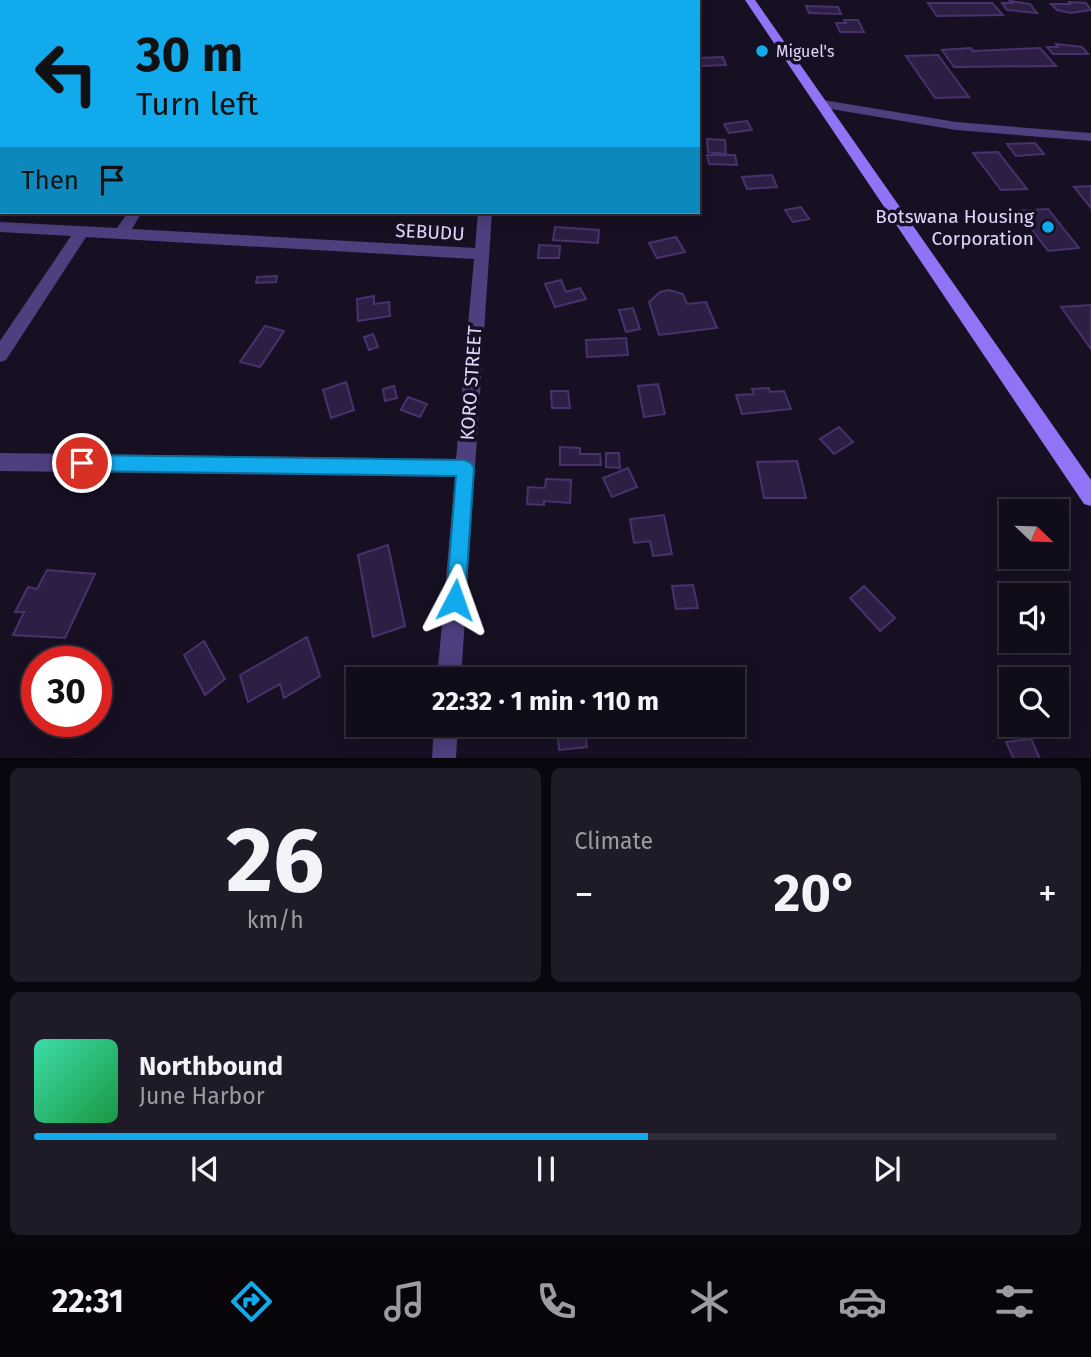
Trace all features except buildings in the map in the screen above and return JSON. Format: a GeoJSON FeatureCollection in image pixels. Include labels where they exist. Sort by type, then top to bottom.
{"type":"FeatureCollection","features":[{"type":"Feature","properties":{"kind":"main road"},"geometry":{"type":"LineString","coordinates":[[750,0],[1091,497]]}},
{"type":"Feature","properties":{"kind":"street"},"geometry":{"type":"LineString","coordinates":[[823,104],[985,131],[1091,136]]}},
{"type":"Feature","properties":{"kind":"street"},"geometry":{"type":"LineString","coordinates":[[121,234],[134,214]]}},
{"type":"Feature","properties":{"kind":"street","name":"KORO STREET"},"geometry":{"type":"LineString","coordinates":[[450,667],[485,214]]}},
{"type":"Feature","properties":{"kind":"street","name":"SEBUDU"},"geometry":{"type":"LineString","coordinates":[[0,227],[481,254]]}},
{"type":"Feature","properties":{"kind":"street"},"geometry":{"type":"LineString","coordinates":[[0,355],[82,232]]}},
{"type":"Feature","properties":{"kind":"street"},"geometry":{"type":"LineString","coordinates":[[0,462],[465,468]]}},
{"type":"Feature","properties":{"kind":"street"},"geometry":{"type":"LineString","coordinates":[[444,758],[445,737]]}},
{"type":"Feature","properties":{"kind":"place","name":"Miguel's"},"geometry":{"type":"Point","coordinates":[762,51]}},
{"type":"Feature","properties":{"kind":"place","name":"Botswana Housing Corporation"},"geometry":{"type":"Point","coordinates":[1048,227]}},
{"type":"Feature","properties":{"kind":"route"},"geometry":{"type":"LineString","coordinates":[[82,463],[465,468],[455,600]]}}]}
